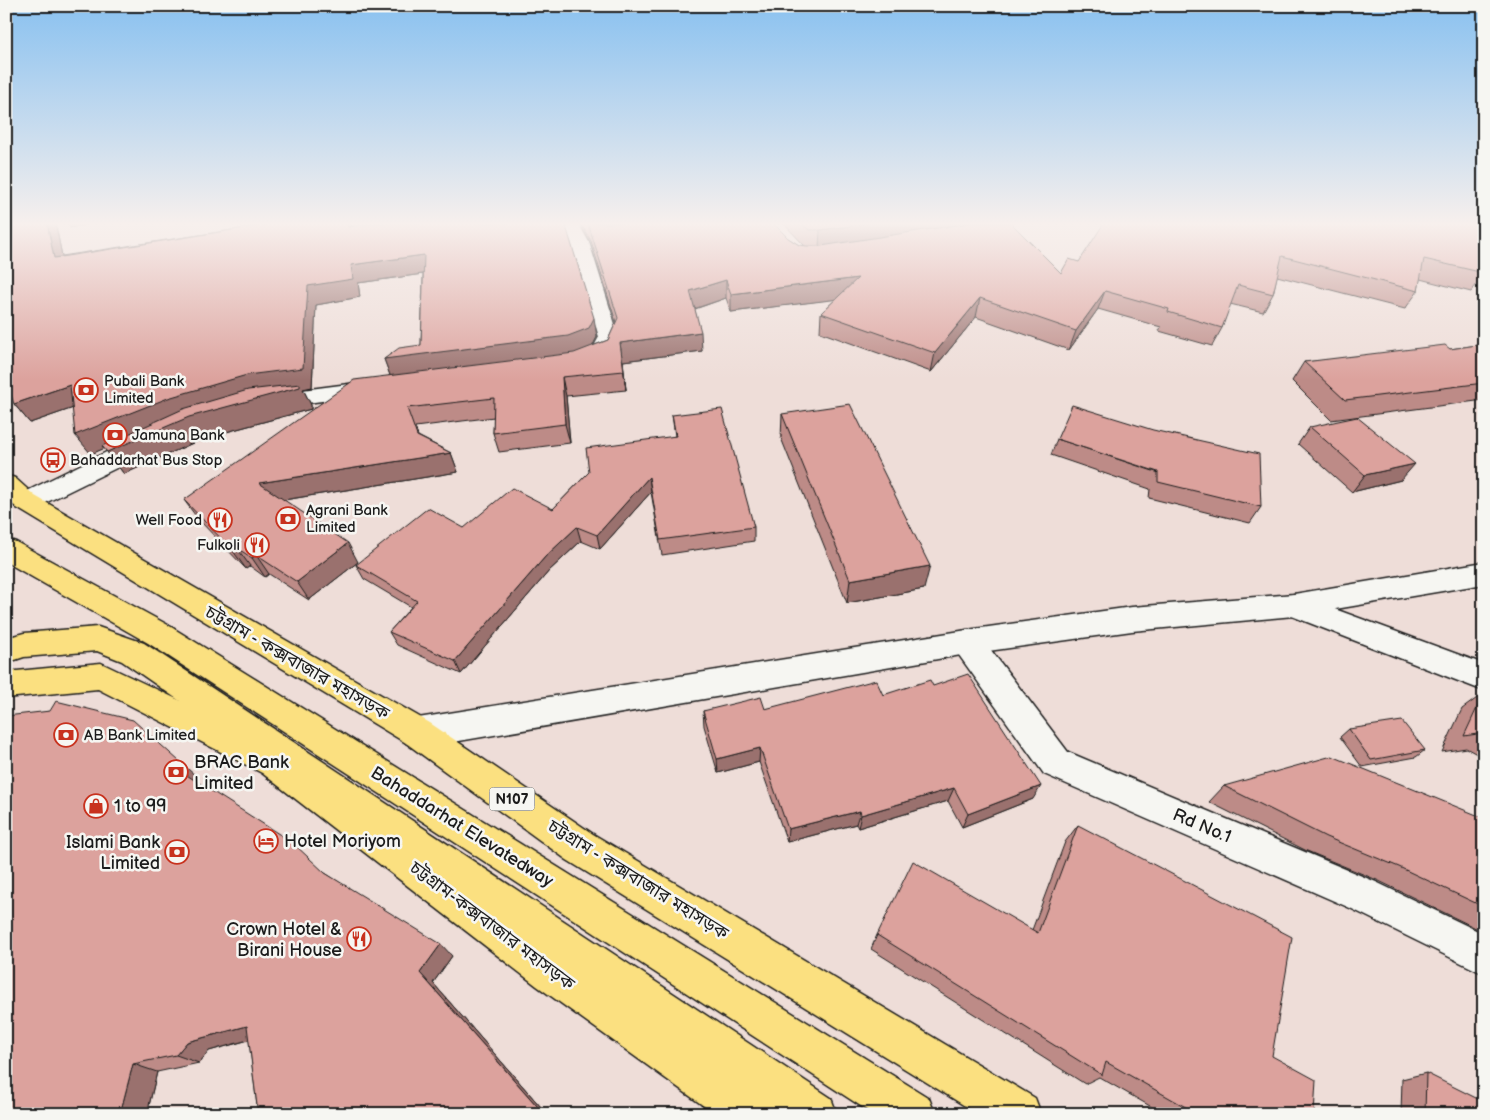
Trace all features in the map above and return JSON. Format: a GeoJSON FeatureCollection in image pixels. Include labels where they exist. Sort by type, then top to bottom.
{"type":"FeatureCollection","features":[{"type":"Feature","properties":{"kind":"main road","name":"চট্টগ্রাম - কক্সবাজার মহাসড়ক"},"geometry":{"type":"LineString","coordinates":[[16,493],[418,734],[580,847],[1019,1114]]}},
{"type":"Feature","properties":{"kind":"main road","name":"Bahaddarhat Elevatedway"},"geometry":{"type":"LineString","coordinates":[[6,549],[158,634],[913,1114]]}},
{"type":"Feature","properties":{"kind":"main road"},"geometry":{"type":"LineString","coordinates":[[6,651],[24,645],[98,639],[133,652],[814,1114]]}},
{"type":"Feature","properties":{"kind":"main road","name":"চট্টগ্রাম-কক্সবাজার মহাসড়ক"},"geometry":{"type":"LineString","coordinates":[[6,685],[101,676],[274,762],[551,972],[753,1114]]}},
{"type":"Feature","properties":{"kind":"street"},"geometry":{"type":"LineString","coordinates":[[558,366],[577,364],[602,352],[609,337],[590,275]]}},
{"type":"Feature","properties":{"kind":"street"},"geometry":{"type":"LineString","coordinates":[[249,406],[394,385]]}},
{"type":"Feature","properties":{"kind":"street"},"geometry":{"type":"LineString","coordinates":[[16,493],[164,435]]}},
{"type":"Feature","properties":{"kind":"street"},"geometry":{"type":"LineString","coordinates":[[418,734],[967,642],[1132,619],[1294,605],[1484,573]]}},
{"type":"Feature","properties":{"kind":"street"},"geometry":{"type":"LineString","coordinates":[[1294,605],[1484,678]]}},
{"type":"Feature","properties":{"kind":"street","name":"Rd No.1"},"geometry":{"type":"LineString","coordinates":[[967,642],[1056,764],[1363,895],[1484,956]]}},
{"type":"Feature","properties":{"kind":"building"},"geometry":{"type":"Polygon","coordinates":[[[6,275],[352,275],[353,279],[308,286],[303,368],[247,375],[168,398],[75,435],[70,385],[14,404],[6,379],[9,306],[6,307],[6,275]]]}},
{"type":"Feature","properties":{"kind":"building"},"geometry":{"type":"Polygon","coordinates":[[[423,275],[581,275],[594,318],[589,328],[568,336],[384,359],[399,348],[421,345],[423,275]]]}},
{"type":"Feature","properties":{"kind":"building"},"geometry":{"type":"Polygon","coordinates":[[[605,275],[1277,275],[1273,294],[1238,285],[1222,328],[1168,312],[1169,309],[1105,291],[1076,331],[980,298],[935,353],[821,313],[858,278],[731,294],[726,280],[690,291],[701,332],[620,343],[624,371],[562,377],[565,424],[493,433],[494,398],[407,408],[417,436],[451,453],[259,483],[348,543],[297,582],[256,555],[252,558],[237,548],[233,551],[184,500],[354,380],[574,353],[608,340],[618,318],[605,275]]]}},
{"type":"Feature","properties":{"kind":"building"},"geometry":{"type":"Polygon","coordinates":[[[1357,275],[1421,275],[1418,291],[1357,275]]]}},
{"type":"Feature","properties":{"kind":"building"},"geometry":{"type":"Polygon","coordinates":[[[1484,344],[1484,383],[1345,400],[1304,362],[1445,345],[1450,349],[1484,344]]]}},
{"type":"Feature","properties":{"kind":"building"},"geometry":{"type":"Polygon","coordinates":[[[300,384],[300,387],[189,417],[107,452],[102,446],[183,409],[248,390],[300,384]]]}},
{"type":"Feature","properties":{"kind":"building"},"geometry":{"type":"Polygon","coordinates":[[[850,404],[930,566],[850,580],[782,414],[850,404]]]}},
{"type":"Feature","properties":{"kind":"building"},"geometry":{"type":"Polygon","coordinates":[[[1072,405],[1153,430],[1259,454],[1261,507],[1158,482],[1158,472],[1057,439],[1072,405]]]}},
{"type":"Feature","properties":{"kind":"building"},"geometry":{"type":"Polygon","coordinates":[[[722,409],[754,527],[660,540],[649,477],[597,535],[577,527],[545,557],[455,661],[389,632],[417,601],[356,565],[428,508],[464,528],[512,488],[553,509],[589,472],[586,448],[676,436],[672,415],[722,409]]]}},
{"type":"Feature","properties":{"kind":"building"},"geometry":{"type":"Polygon","coordinates":[[[1357,417],[1415,464],[1365,475],[1310,427],[1357,417]]]}},
{"type":"Feature","properties":{"kind":"building"},"geometry":{"type":"Polygon","coordinates":[[[968,674],[1041,786],[968,814],[954,788],[861,815],[860,811],[788,829],[760,748],[717,759],[703,711],[761,697],[765,709],[876,680],[883,695],[930,680],[933,686],[968,674]]]}},
{"type":"Feature","properties":{"kind":"building"},"geometry":{"type":"Polygon","coordinates":[[[1484,693],[1484,733],[1464,736],[1484,693]]]}},
{"type":"Feature","properties":{"kind":"building"},"geometry":{"type":"Polygon","coordinates":[[[56,701],[133,720],[179,761],[174,767],[293,843],[325,873],[441,944],[420,973],[544,1114],[258,1114],[247,1026],[187,1042],[176,1055],[133,1064],[120,1114],[6,1114],[6,716],[50,711],[56,701]]]}},
{"type":"Feature","properties":{"kind":"building"},"geometry":{"type":"Polygon","coordinates":[[[1402,721],[1425,750],[1371,760],[1349,729],[1402,721]]]}},
{"type":"Feature","properties":{"kind":"building"},"geometry":{"type":"Polygon","coordinates":[[[1332,756],[1484,818],[1484,907],[1399,867],[1326,837],[1224,786],[1332,756]]]}},
{"type":"Feature","properties":{"kind":"building"},"geometry":{"type":"Polygon","coordinates":[[[1078,825],[1292,937],[1272,1056],[1316,1080],[1314,1114],[1198,1114],[1106,1062],[1102,1075],[877,935],[913,861],[1038,933],[1078,825]]]}},
{"type":"Feature","properties":{"kind":"building"},"geometry":{"type":"Polygon","coordinates":[[[1426,1073],[1484,1102],[1484,1114],[1425,1114],[1426,1073]]]}},
{"type":"Feature","properties":{"kind":"place","name":"Pubali Bank Limited"},"geometry":{"type":"Point","coordinates":[86,390]}},
{"type":"Feature","properties":{"kind":"place","name":"Jamuna Bank"},"geometry":{"type":"Point","coordinates":[115,435]}},
{"type":"Feature","properties":{"kind":"place","name":"Bahaddarhat Bus Stop"},"geometry":{"type":"Point","coordinates":[53,460]}},
{"type":"Feature","properties":{"kind":"place","name":"Agrani Bank Limited"},"geometry":{"type":"Point","coordinates":[288,519]}},
{"type":"Feature","properties":{"kind":"place","name":"Well Food"},"geometry":{"type":"Point","coordinates":[220,520]}},
{"type":"Feature","properties":{"kind":"place","name":"Fulkoli"},"geometry":{"type":"Point","coordinates":[257,545]}},
{"type":"Feature","properties":{"kind":"place","name":"AB Bank Limited"},"geometry":{"type":"Point","coordinates":[66,735]}},
{"type":"Feature","properties":{"kind":"place","name":"BRAC Bank Limited"},"geometry":{"type":"Point","coordinates":[176,772]}},
{"type":"Feature","properties":{"kind":"place","name":"1 to 99"},"geometry":{"type":"Point","coordinates":[96,806]}},
{"type":"Feature","properties":{"kind":"place","name":"Hotel Moriyom"},"geometry":{"type":"Point","coordinates":[266,841]}},
{"type":"Feature","properties":{"kind":"place","name":"Islami Bank Limited"},"geometry":{"type":"Point","coordinates":[177,852]}},
{"type":"Feature","properties":{"kind":"place","name":"Crown Hotel & Birani House"},"geometry":{"type":"Point","coordinates":[359,939]}}]}
